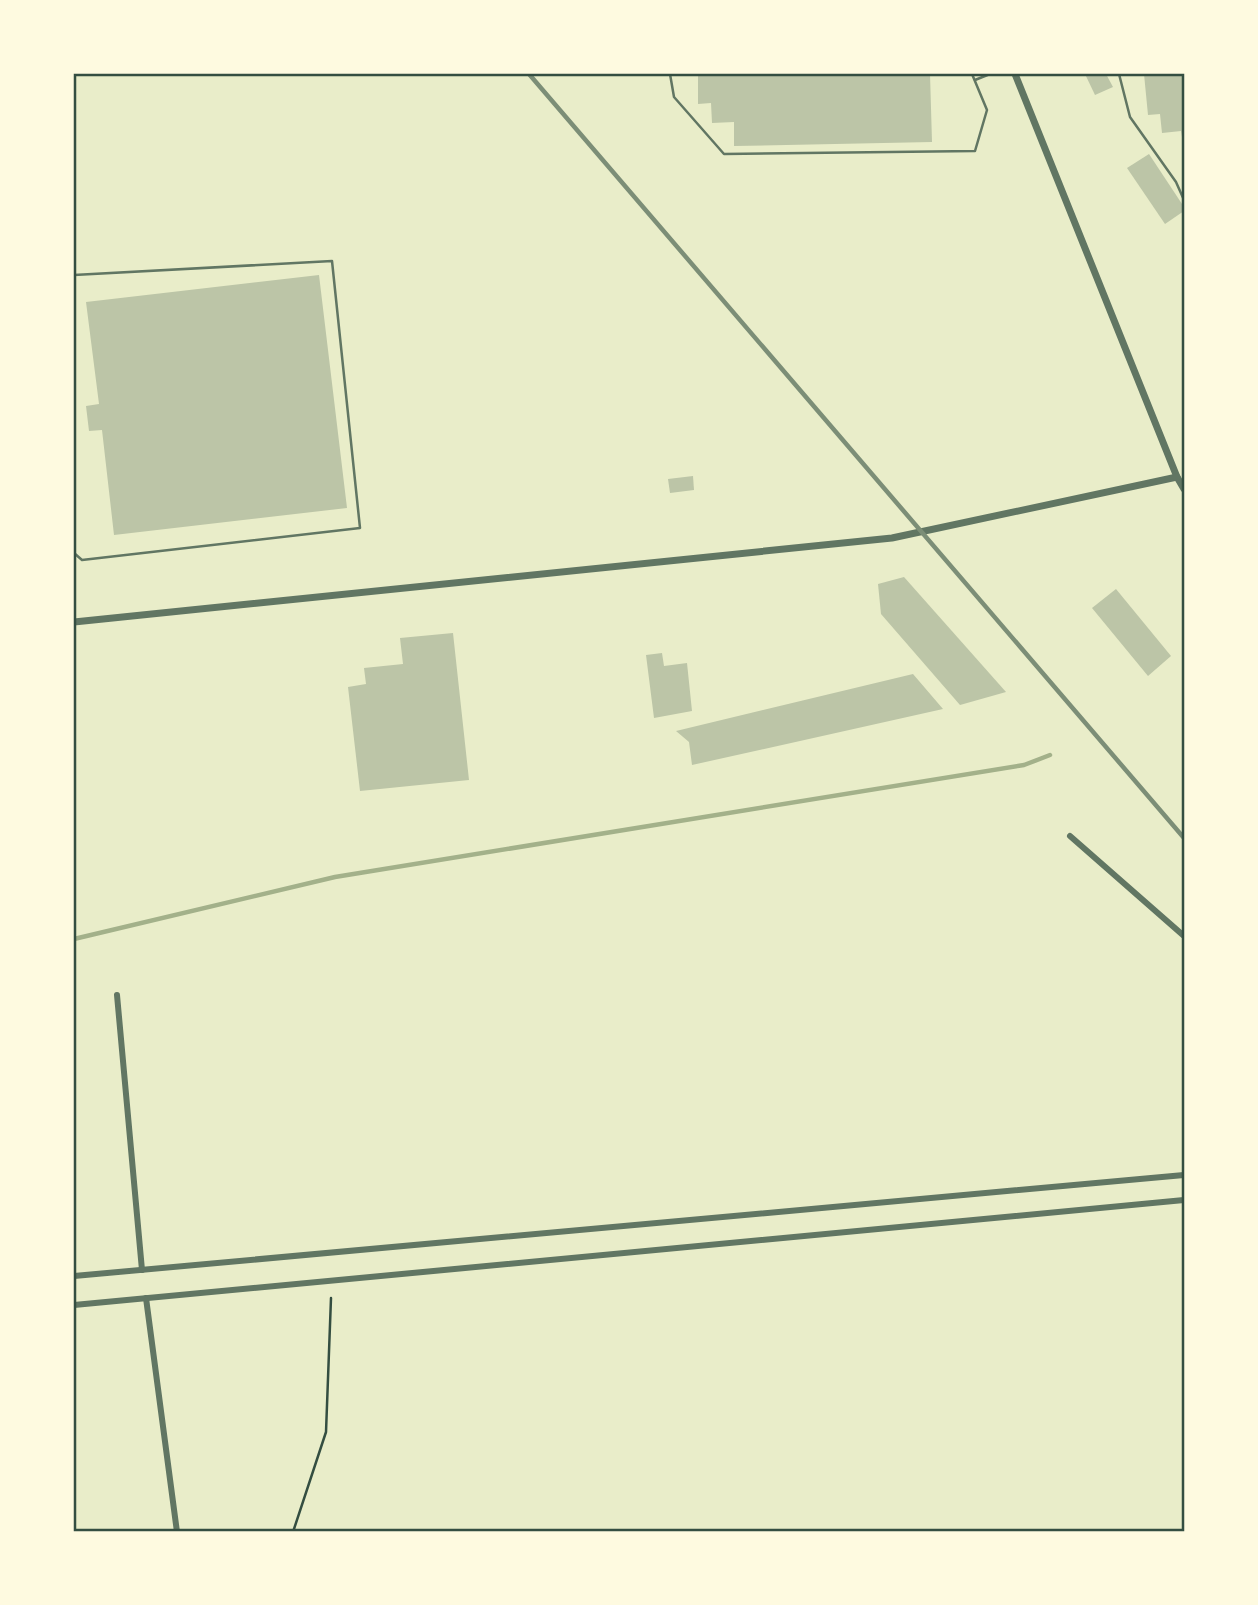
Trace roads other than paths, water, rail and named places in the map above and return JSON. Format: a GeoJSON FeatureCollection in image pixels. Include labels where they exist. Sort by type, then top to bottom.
{"type":"FeatureCollection","features":[{"type":"Feature","properties":{"kind":"street"},"geometry":{"type":"LineString","coordinates":[[1015,74],[1177,477],[1185,489]]}},
{"type":"Feature","properties":{"kind":"street"},"geometry":{"type":"LineString","coordinates":[[74,622],[892,538],[1177,477]]}},
{"type":"Feature","properties":{"kind":"street"},"geometry":{"type":"LineString","coordinates":[[1070,836],[1185,936]]}},
{"type":"Feature","properties":{"kind":"street"},"geometry":{"type":"LineString","coordinates":[[117,995],[142,1270]]}},
{"type":"Feature","properties":{"kind":"street"},"geometry":{"type":"LineString","coordinates":[[74,1276],[1185,1175]]}},
{"type":"Feature","properties":{"kind":"street"},"geometry":{"type":"LineString","coordinates":[[74,1305],[1185,1200]]}},
{"type":"Feature","properties":{"kind":"street"},"geometry":{"type":"LineString","coordinates":[[146,1298],[177,1531]]}},
{"type":"Feature","properties":{"kind":"lane"},"geometry":{"type":"LineString","coordinates":[[670,74],[674,97],[724,154],[975,151],[987,110],[972,74]]}},
{"type":"Feature","properties":{"kind":"lane"},"geometry":{"type":"LineString","coordinates":[[975,80],[990,74]]}},
{"type":"Feature","properties":{"kind":"lane"},"geometry":{"type":"LineString","coordinates":[[1119,74],[1130,117],[1176,182],[1185,200]]}},
{"type":"Feature","properties":{"kind":"lane"},"geometry":{"type":"LineString","coordinates":[[74,275],[332,261],[360,528],[82,560],[74,553]]}},
{"type":"Feature","properties":{"kind":"waterway"},"geometry":{"type":"LineString","coordinates":[[74,939],[335,877],[1024,765],[1050,755]]}},
{"type":"Feature","properties":{"kind":"railway"},"geometry":{"type":"LineString","coordinates":[[529,74],[1184,838]]}}]}
